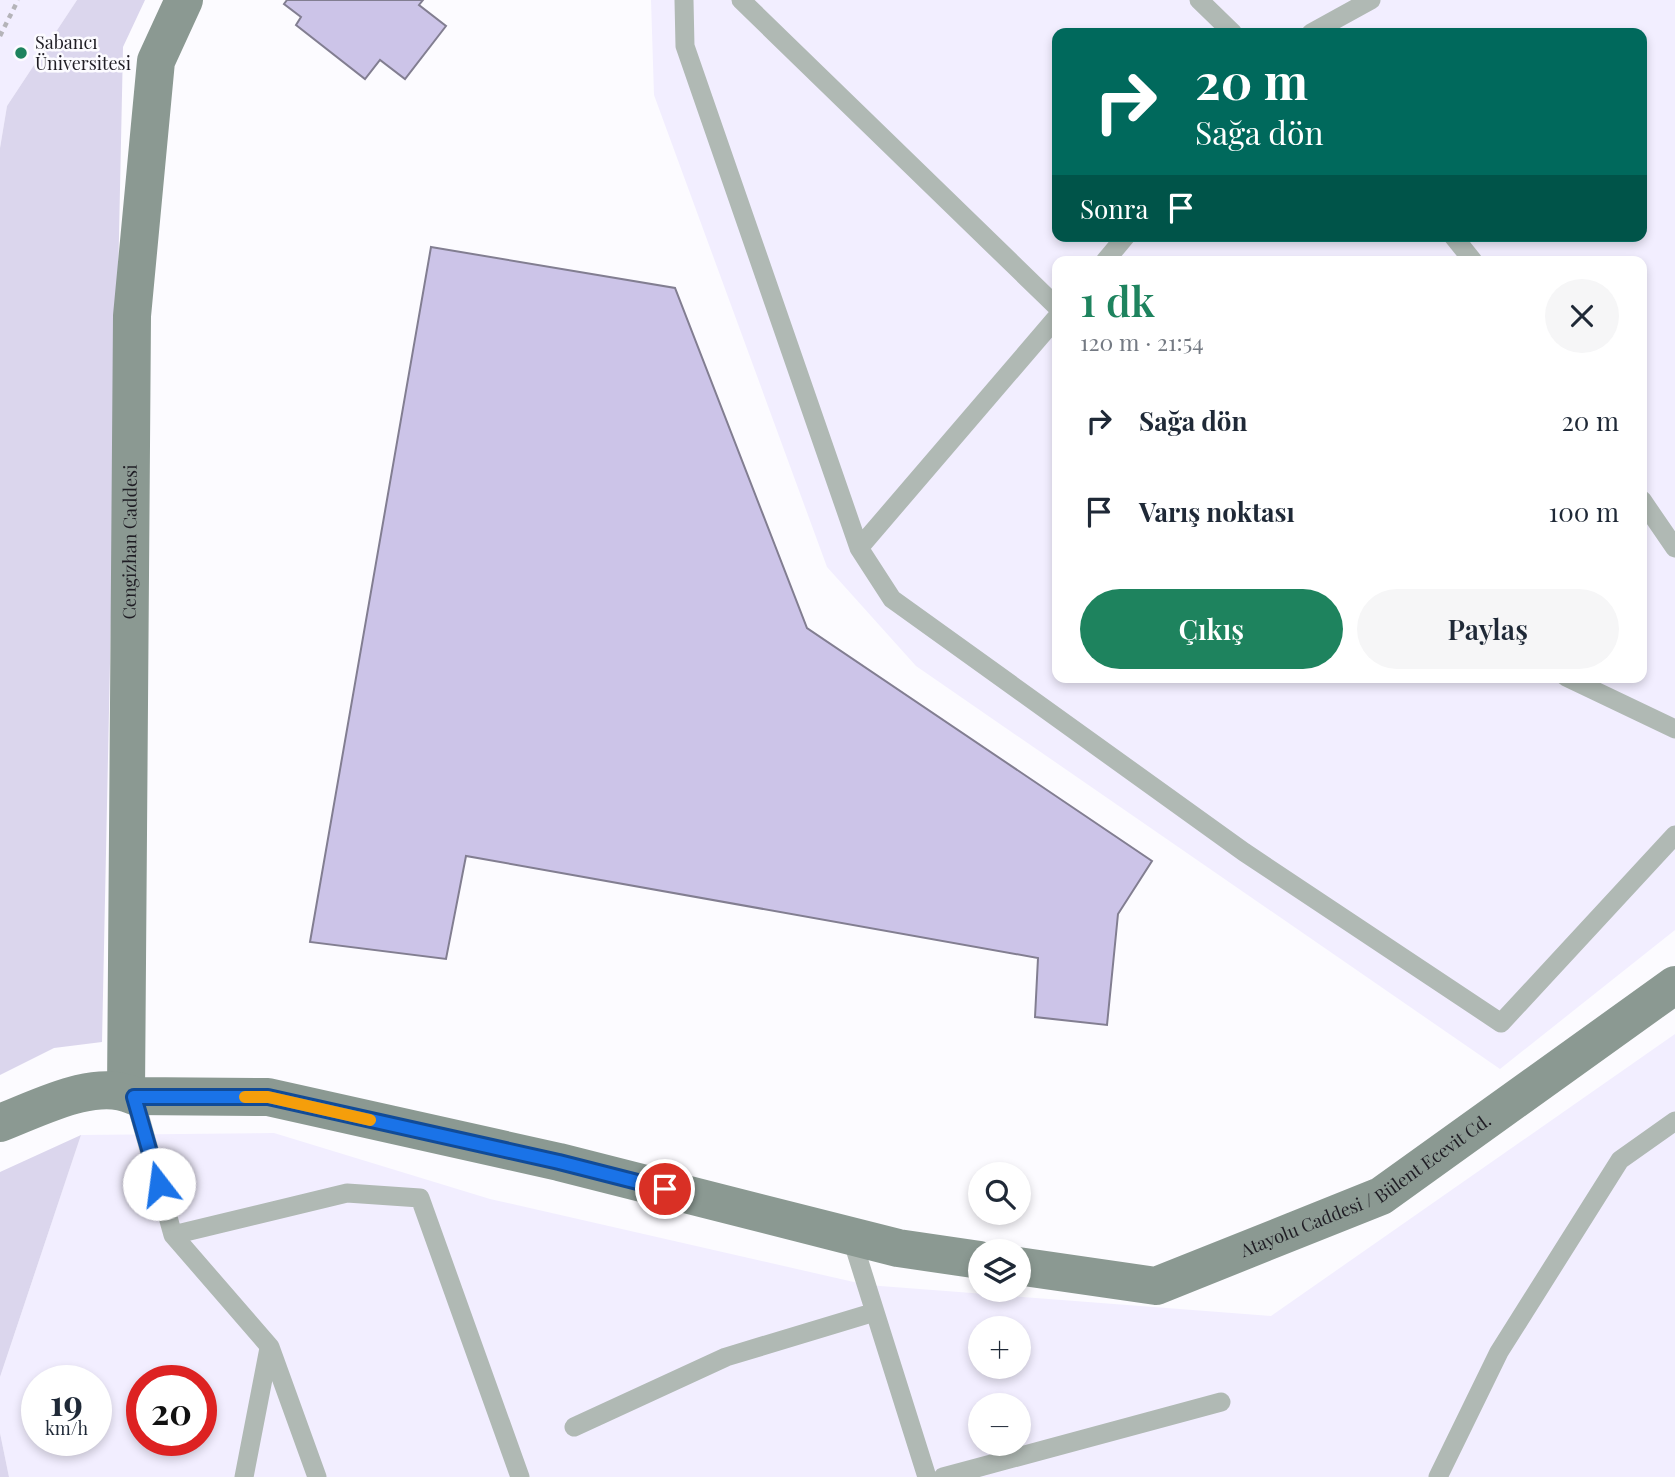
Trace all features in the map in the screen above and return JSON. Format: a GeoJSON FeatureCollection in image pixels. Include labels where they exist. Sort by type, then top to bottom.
{"type":"FeatureCollection","features":[{"type":"Feature","properties":{"kind":"street","name":"Cengizhan Caddesi"},"geometry":{"type":"LineString","coordinates":[[130,1094],[132,316],[156,61],[184,0]]}},
{"type":"Feature","properties":{"kind":"street","name":"Atayolu Caddesi / Bülent Ecevit Cd."},"geometry":{"type":"LineString","coordinates":[[1031,1268],[1156,1286],[1381,1196],[1675,985]]}},
{"type":"Feature","properties":{"kind":"street"},"geometry":{"type":"LineString","coordinates":[[0,1124],[84,1091],[268,1097],[559,1162],[898,1248],[968,1258]]}},
{"type":"Feature","properties":{"kind":"lane"},"geometry":{"type":"LineString","coordinates":[[684,0],[685,46],[859,548],[892,599],[1244,852],[1501,1023],[1675,835]]}},
{"type":"Feature","properties":{"kind":"lane"},"geometry":{"type":"LineString","coordinates":[[741,0],[1052,302]]}},
{"type":"Feature","properties":{"kind":"lane"},"geometry":{"type":"LineString","coordinates":[[1199,0],[1229,28]]}},
{"type":"Feature","properties":{"kind":"lane"},"geometry":{"type":"LineString","coordinates":[[1319,28],[1362,2]]}},
{"type":"Feature","properties":{"kind":"lane"},"geometry":{"type":"LineString","coordinates":[[1109,256],[1121,242]]}},
{"type":"Feature","properties":{"kind":"lane"},"geometry":{"type":"LineString","coordinates":[[1458,242],[1469,256]]}},
{"type":"Feature","properties":{"kind":"lane"},"geometry":{"type":"LineString","coordinates":[[859,548],[1052,323]]}},
{"type":"Feature","properties":{"kind":"lane"},"geometry":{"type":"LineString","coordinates":[[1647,507],[1675,548]]}},
{"type":"Feature","properties":{"kind":"lane"},"geometry":{"type":"LineString","coordinates":[[1579,683],[1675,729]]}},
{"type":"Feature","properties":{"kind":"lane"},"geometry":{"type":"LineString","coordinates":[[130,1094],[173,1235],[270,1347],[317,1477]]}},
{"type":"Feature","properties":{"kind":"lane"},"geometry":{"type":"LineString","coordinates":[[1438,1477],[1499,1352],[1620,1160],[1675,1121]]}},
{"type":"Feature","properties":{"kind":"lane"},"geometry":{"type":"LineString","coordinates":[[173,1235],[347,1193],[420,1198],[520,1477]]}},
{"type":"Feature","properties":{"kind":"lane"},"geometry":{"type":"LineString","coordinates":[[851,1236],[927,1477]]}},
{"type":"Feature","properties":{"kind":"lane"},"geometry":{"type":"LineString","coordinates":[[573,1427],[726,1357],[875,1312]]}},
{"type":"Feature","properties":{"kind":"lane"},"geometry":{"type":"LineString","coordinates":[[244,1477],[270,1347]]}},
{"type":"Feature","properties":{"kind":"lane"},"geometry":{"type":"LineString","coordinates":[[943,1477],[1221,1402]]}},
{"type":"Feature","properties":{"kind":"path"},"geometry":{"type":"LineString","coordinates":[[0,36],[18,0]]}},
{"type":"Feature","properties":{"kind":"shaded area","name":"Sabancı Üniversitesi"},"geometry":{"type":"Polygon","coordinates":[[[0,0],[77,0],[7,106],[0,148],[0,0]]]}},
{"type":"Feature","properties":{"kind":"shaded area"},"geometry":{"type":"Polygon","coordinates":[[[77,0],[145,0],[123,47],[102,1042],[54,1048],[0,1075],[0,148],[7,106],[77,0]]]}},
{"type":"Feature","properties":{"kind":"shaded area"},"geometry":{"type":"Polygon","coordinates":[[[651,0],[1675,0],[1675,930],[1500,1069],[916,666],[827,567],[654,95],[651,0]]]}},
{"type":"Feature","properties":{"kind":"shaded area"},"geometry":{"type":"Polygon","coordinates":[[[1675,1034],[1675,1477],[9,1477],[0,1433],[0,1377],[81,1135],[274,1133],[490,1199],[867,1285],[968,1293],[968,1302],[1031,1302],[1031,1298],[1271,1316],[1675,1034]]]}},
{"type":"Feature","properties":{"kind":"shaded area"},"geometry":{"type":"Polygon","coordinates":[[[81,1135],[0,1377],[0,1172],[81,1135]]]}},
{"type":"Feature","properties":{"kind":"shaded area"},"geometry":{"type":"Polygon","coordinates":[[[0,1433],[9,1477],[0,1477],[0,1433]]]}},
{"type":"Feature","properties":{"kind":"building"},"geometry":{"type":"Polygon","coordinates":[[[287,0],[423,0],[419,5],[446,26],[405,79],[380,60],[365,79],[296,25],[301,17],[284,4],[287,0]]]}},
{"type":"Feature","properties":{"kind":"building"},"geometry":{"type":"Polygon","coordinates":[[[431,247],[675,288],[807,628],[1152,861],[1118,914],[1107,1025],[1035,1017],[1038,958],[466,856],[446,959],[310,942],[431,247]]]}},
{"type":"Feature","properties":{"kind":"slow traffic"},"geometry":{"type":"LineString","coordinates":[[245,1097],[268,1097],[370,1120]]}},
{"type":"Feature","properties":{"kind":"place","name":"Sabancı Üniversitesi"},"geometry":{"type":"Point","coordinates":[21,53]}},
{"type":"Feature","properties":{"kind":"route"},"geometry":{"type":"LineString","coordinates":[[159,1184],[134,1097],[268,1097],[559,1162],[665,1189]]}}]}
